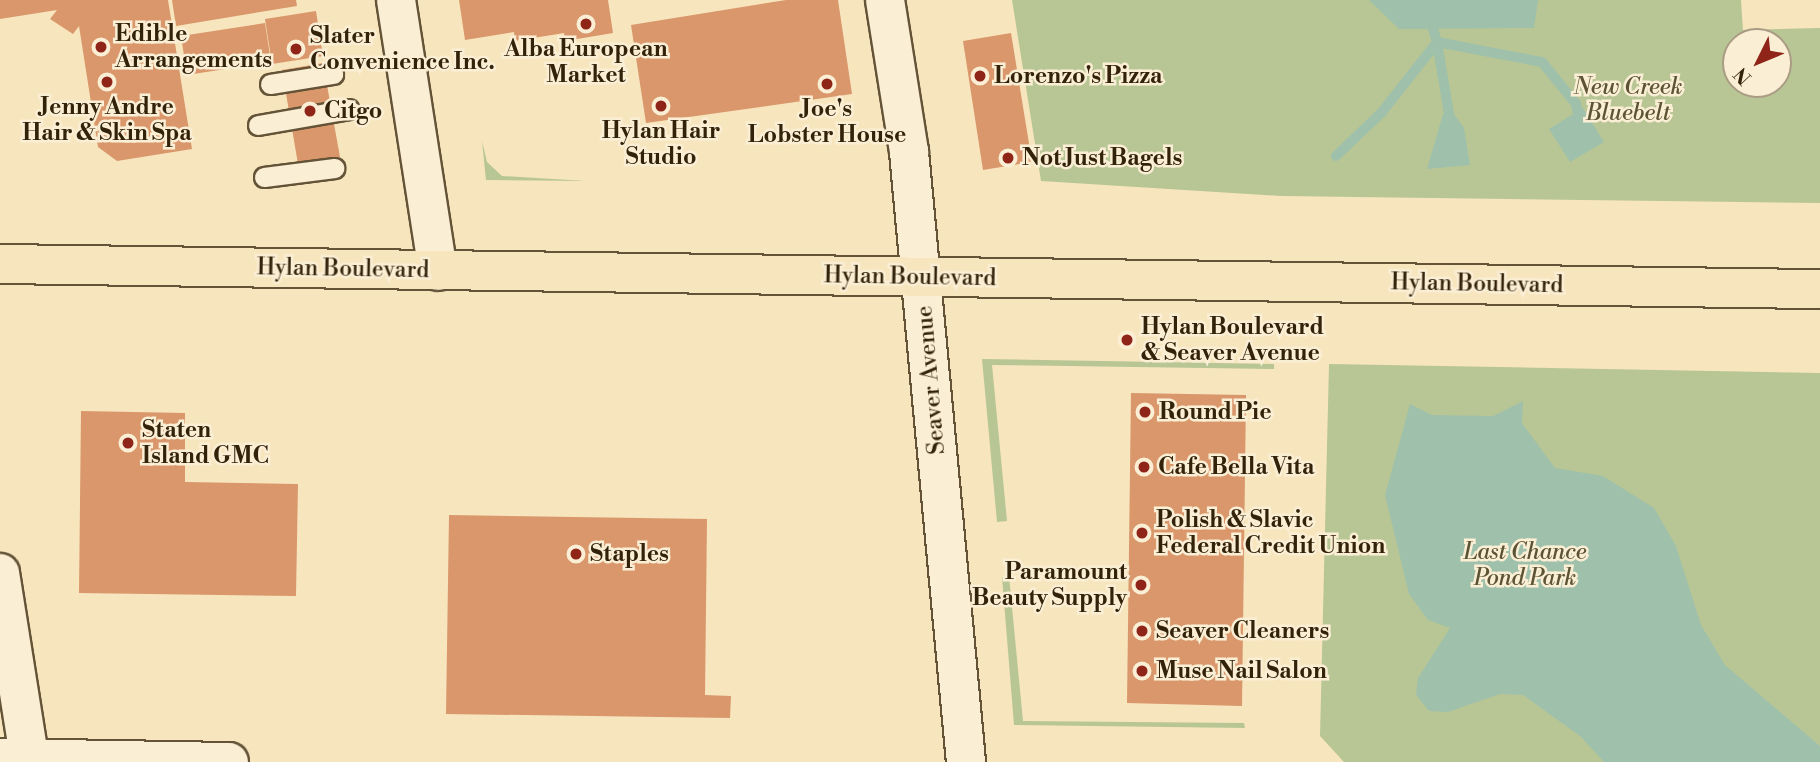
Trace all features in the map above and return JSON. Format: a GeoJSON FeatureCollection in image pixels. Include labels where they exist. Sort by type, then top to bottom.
{"type":"FeatureCollection","features":[{"type":"Feature","properties":{"kind":"main road","name":"Hylan Boulevard"},"geometry":{"type":"LineString","coordinates":[[0,264],[1820,289]]}},
{"type":"Feature","properties":{"kind":"street"},"geometry":{"type":"LineString","coordinates":[[396,0],[438,271]]}},
{"type":"Feature","properties":{"kind":"street","name":"Seaver Avenue"},"geometry":{"type":"LineString","coordinates":[[885,0],[922,278],[966,762]]}},
{"type":"Feature","properties":{"kind":"street"},"geometry":{"type":"LineString","coordinates":[[0,573],[20,760],[229,762]]}},
{"type":"Feature","properties":{"kind":"lane"},"geometry":{"type":"LineString","coordinates":[[270,84],[333,74]]}},
{"type":"Feature","properties":{"kind":"lane"},"geometry":{"type":"LineString","coordinates":[[258,125],[349,109]]}},
{"type":"Feature","properties":{"kind":"lane"},"geometry":{"type":"LineString","coordinates":[[264,177],[334,168]]}},
{"type":"Feature","properties":{"kind":"green space","name":"New Creek Bluebelt"},"geometry":{"type":"Polygon","coordinates":[[[1012,0],[1741,0],[1743,28],[1722,28],[1722,98],[1792,98],[1792,29],[1820,28],[1820,203],[1282,196],[1041,181],[1012,0]]]}},
{"type":"Feature","properties":{"kind":"green space"},"geometry":{"type":"Polygon","coordinates":[[[482,141],[487,162],[502,176],[586,181],[486,180],[482,141]]]}},
{"type":"Feature","properties":{"kind":"green space"},"geometry":{"type":"Polygon","coordinates":[[[982,359],[1274,364],[1274,369],[992,365],[1007,521],[997,522],[982,359]]]}},
{"type":"Feature","properties":{"kind":"green space","name":"Last Chance Pond Park"},"geometry":{"type":"Polygon","coordinates":[[[1329,364],[1820,373],[1820,762],[1344,762],[1320,736],[1329,364]]]}},
{"type":"Feature","properties":{"kind":"green space"},"geometry":{"type":"Polygon","coordinates":[[[1009,576],[1023,721],[1244,723],[1245,728],[1014,725],[1002,577],[1009,576]]]}},
{"type":"Feature","properties":{"kind":"shaded area"},"geometry":{"type":"Polygon","coordinates":[[[1369,0],[1538,0],[1534,28],[1399,29],[1369,0]]]}},
{"type":"Feature","properties":{"kind":"shaded area"},"geometry":{"type":"Polygon","coordinates":[[[1583,108],[1604,142],[1570,162],[1549,129],[1583,108]]]}},
{"type":"Feature","properties":{"kind":"shaded area"},"geometry":{"type":"Polygon","coordinates":[[[1452,111],[1464,128],[1470,165],[1427,169],[1443,114],[1452,111]]]}},
{"type":"Feature","properties":{"kind":"shaded area"},"geometry":{"type":"Polygon","coordinates":[[[1523,401],[1522,423],[1555,468],[1603,476],[1654,508],[1676,546],[1701,625],[1725,665],[1820,746],[1820,762],[1604,762],[1580,736],[1523,695],[1500,694],[1448,712],[1429,711],[1416,695],[1418,678],[1450,628],[1428,620],[1409,594],[1385,495],[1410,404],[1432,415],[1493,416],[1523,401]]]}},
{"type":"Feature","properties":{"kind":"building"},"geometry":{"type":"Polygon","coordinates":[[[0,0],[168,0],[192,149],[117,161],[98,147],[79,26],[73,34],[50,19],[57,10],[0,19],[0,0]]]}},
{"type":"Feature","properties":{"kind":"building"},"geometry":{"type":"Polygon","coordinates":[[[172,0],[296,0],[297,6],[176,26],[172,0]]]}},
{"type":"Feature","properties":{"kind":"building"},"geometry":{"type":"Polygon","coordinates":[[[459,0],[608,0],[613,33],[565,41],[564,33],[515,41],[514,32],[465,40],[459,0]]]}},
{"type":"Feature","properties":{"kind":"building"},"geometry":{"type":"Polygon","coordinates":[[[786,0],[838,0],[852,94],[646,123],[631,25],[786,0]]]}},
{"type":"Feature","properties":{"kind":"building"},"geometry":{"type":"Polygon","coordinates":[[[316,11],[323,56],[272,64],[265,19],[316,11]]]}},
{"type":"Feature","properties":{"kind":"building"},"geometry":{"type":"Polygon","coordinates":[[[265,23],[271,62],[187,75],[181,36],[265,23]]]}},
{"type":"Feature","properties":{"kind":"building"},"geometry":{"type":"Polygon","coordinates":[[[1011,33],[1032,162],[983,170],[963,41],[1011,33]]]}},
{"type":"Feature","properties":{"kind":"building"},"geometry":{"type":"Polygon","coordinates":[[[323,63],[340,157],[298,164],[282,70],[323,63]]]}},
{"type":"Feature","properties":{"kind":"building"},"geometry":{"type":"Polygon","coordinates":[[[1131,393],[1246,395],[1242,706],[1127,703],[1131,393]]]}},
{"type":"Feature","properties":{"kind":"building"},"geometry":{"type":"Polygon","coordinates":[[[81,411],[185,413],[185,482],[298,484],[296,596],[79,593],[81,411]]]}},
{"type":"Feature","properties":{"kind":"building"},"geometry":{"type":"Polygon","coordinates":[[[449,515],[707,519],[705,695],[731,696],[730,718],[446,714],[449,515]]]}},
{"type":"Feature","properties":{"kind":"waterway"},"geometry":{"type":"LineString","coordinates":[[1424,0],[1437,42],[1451,126]]}},
{"type":"Feature","properties":{"kind":"waterway"},"geometry":{"type":"LineString","coordinates":[[1336,156],[1382,112],[1437,42],[1542,62],[1576,104],[1580,124]]}},
{"type":"Feature","properties":{"kind":"place","name":"Alba European Market"},"geometry":{"type":"Point","coordinates":[586,24]}},
{"type":"Feature","properties":{"kind":"place","name":"Edible Arrangements"},"geometry":{"type":"Point","coordinates":[101,47]}},
{"type":"Feature","properties":{"kind":"place","name":"Slater Convenience Inc."},"geometry":{"type":"Point","coordinates":[296,49]}},
{"type":"Feature","properties":{"kind":"place","name":"Lorenzo's Pizza"},"geometry":{"type":"Point","coordinates":[980,76]}},
{"type":"Feature","properties":{"kind":"place","name":"Jenny Andre Hair & Skin Spa"},"geometry":{"type":"Point","coordinates":[107,82]}},
{"type":"Feature","properties":{"kind":"place","name":"Joe's Lobster House"},"geometry":{"type":"Point","coordinates":[827,84]}},
{"type":"Feature","properties":{"kind":"place","name":"Hylan Hair Studio"},"geometry":{"type":"Point","coordinates":[661,106]}},
{"type":"Feature","properties":{"kind":"place","name":"Citgo"},"geometry":{"type":"Point","coordinates":[310,111]}},
{"type":"Feature","properties":{"kind":"place","name":"Not Just Bagels"},"geometry":{"type":"Point","coordinates":[1008,158]}},
{"type":"Feature","properties":{"kind":"place","name":"Hylan Boulevard & Seaver Avenue"},"geometry":{"type":"Point","coordinates":[1127,340]}},
{"type":"Feature","properties":{"kind":"place","name":"Round Pie"},"geometry":{"type":"Point","coordinates":[1145,412]}},
{"type":"Feature","properties":{"kind":"place","name":"Staten Island GMC"},"geometry":{"type":"Point","coordinates":[128,443]}},
{"type":"Feature","properties":{"kind":"place","name":"Cafe Bella Vita"},"geometry":{"type":"Point","coordinates":[1144,467]}},
{"type":"Feature","properties":{"kind":"place","name":"Polish & Slavic Federal Credit Union"},"geometry":{"type":"Point","coordinates":[1142,533]}},
{"type":"Feature","properties":{"kind":"place","name":"Staples"},"geometry":{"type":"Point","coordinates":[576,554]}},
{"type":"Feature","properties":{"kind":"place","name":"Paramount Beauty Supply"},"geometry":{"type":"Point","coordinates":[1141,585]}},
{"type":"Feature","properties":{"kind":"place","name":"Seaver Cleaners"},"geometry":{"type":"Point","coordinates":[1142,631]}},
{"type":"Feature","properties":{"kind":"place","name":"Muse Nail Salon"},"geometry":{"type":"Point","coordinates":[1142,671]}}]}
